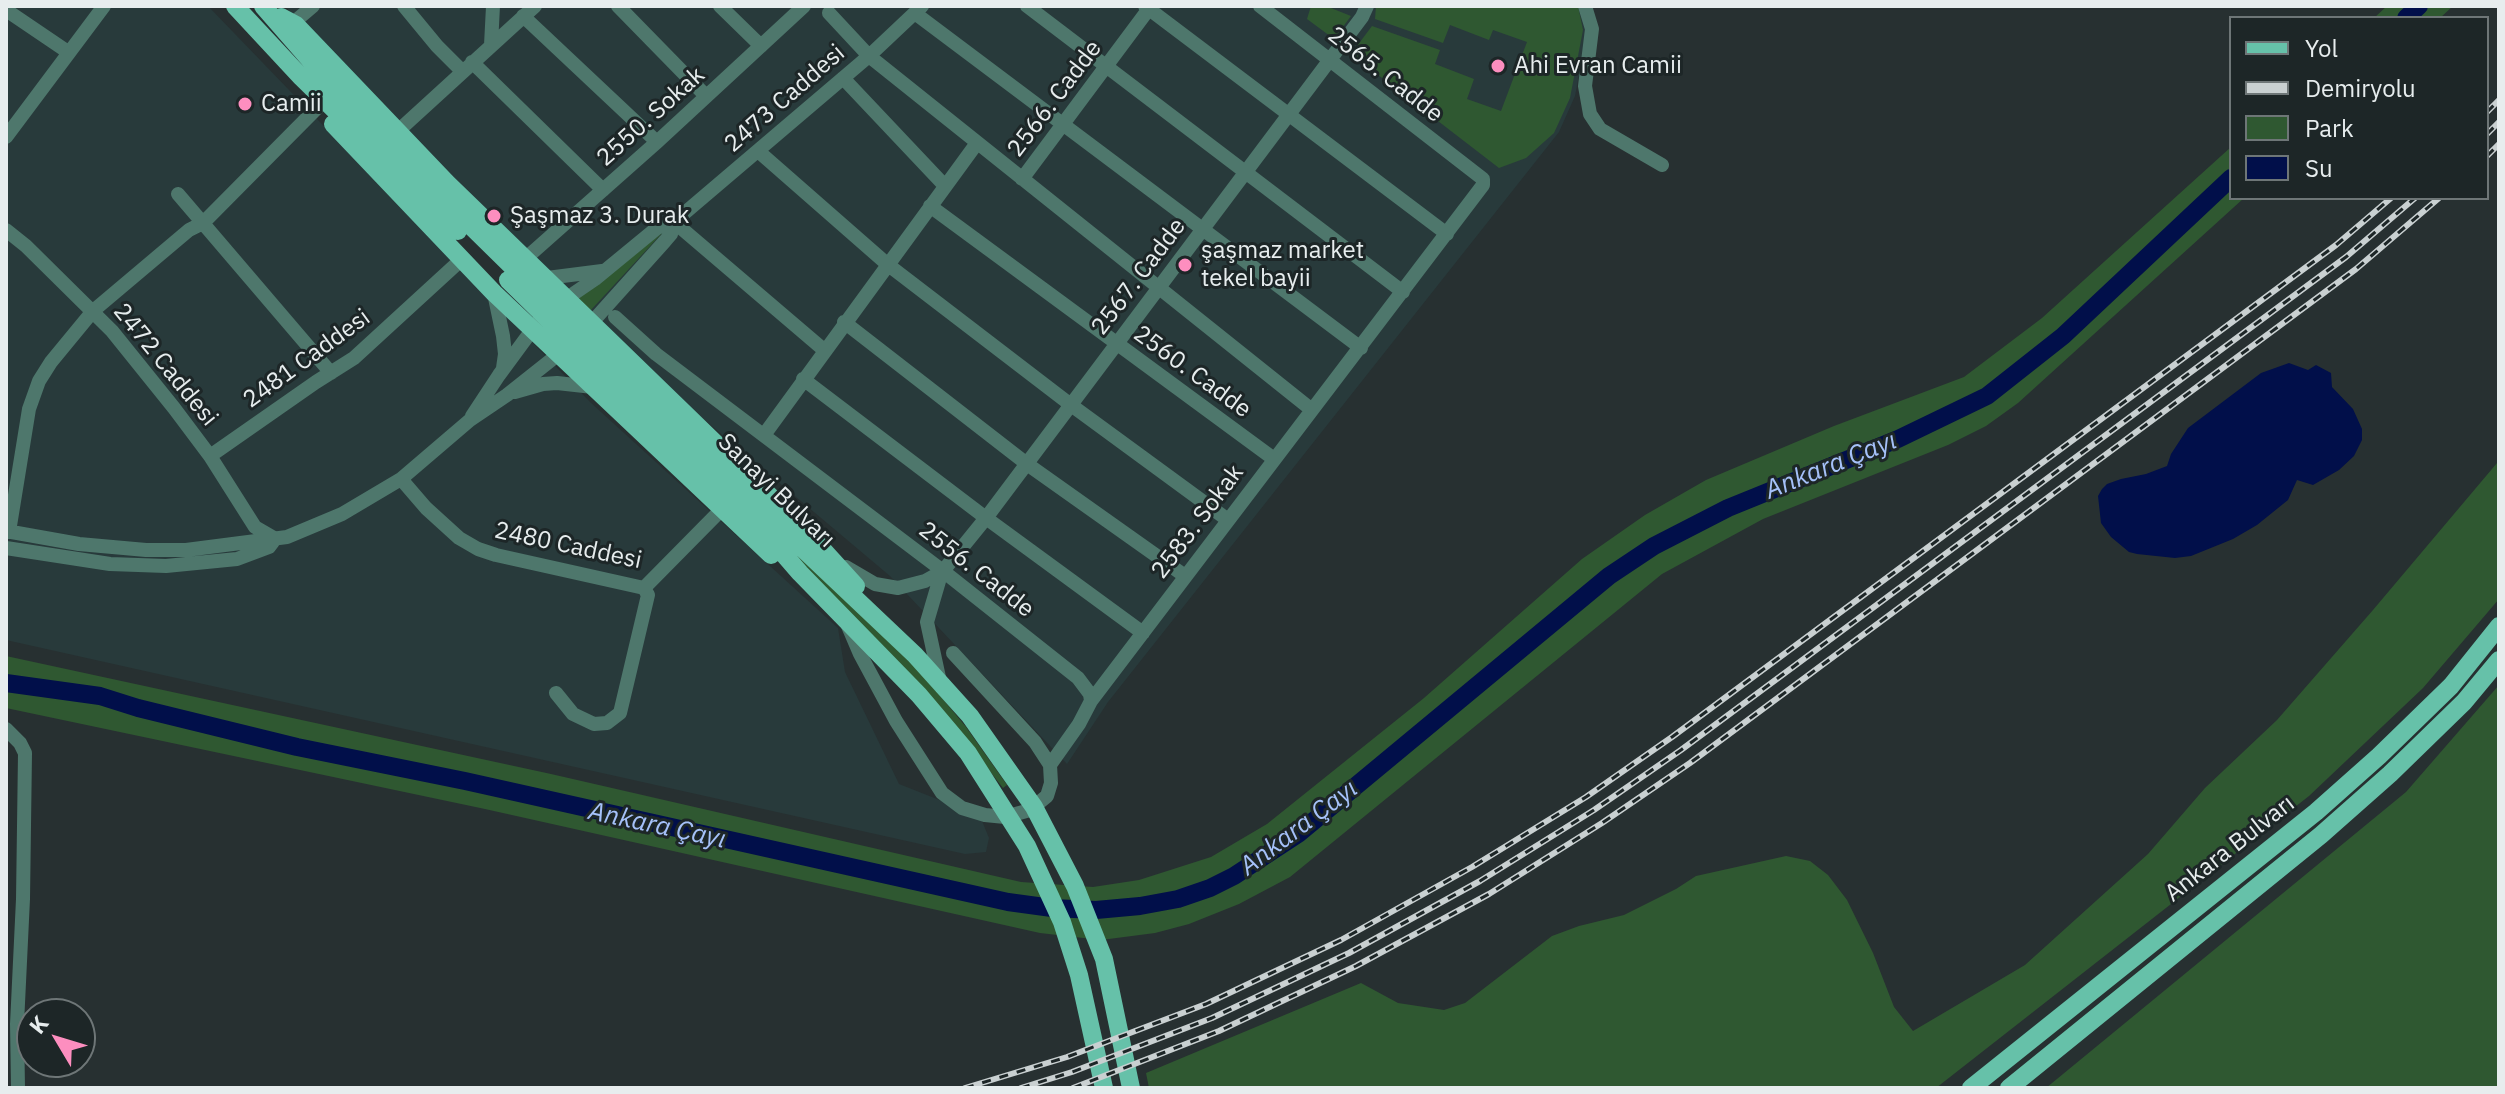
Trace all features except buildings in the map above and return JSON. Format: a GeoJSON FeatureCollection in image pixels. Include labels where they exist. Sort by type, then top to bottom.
{"type":"FeatureCollection","features":[{"type":"Feature","properties":{"kind":"main road","name":"Sanayi Bulvarı"},"geometry":{"type":"LineString","coordinates":[[235,6],[292,67],[761,528],[800,573],[944,722],[1010,817],[1062,922],[1079,975],[1104,1088]]}},
{"type":"Feature","properties":{"kind":"main road","name":"Sanayi Bulvarı"},"geometry":{"type":"LineString","coordinates":[[265,8],[317,68],[423,179],[696,448],[915,655],[970,716],[1034,807],[1069,872],[1104,959],[1131,1088]]}},
{"type":"Feature","properties":{"kind":"main road"},"geometry":{"type":"LineString","coordinates":[[265,8],[293,23],[525,259],[832,557],[863,595],[869,614]]}},
{"type":"Feature","properties":{"kind":"main road"},"geometry":{"type":"LineString","coordinates":[[292,67],[317,108],[493,292],[721,510],[774,558],[800,573]]}},
{"type":"Feature","properties":{"kind":"main road"},"geometry":{"type":"LineString","coordinates":[[493,292],[505,293],[521,284],[527,274],[525,259]]}},
{"type":"Feature","properties":{"kind":"main road"},"geometry":{"type":"LineString","coordinates":[[596,390],[592,372],[596,362],[607,354],[623,352]]}},
{"type":"Feature","properties":{"kind":"main road","name":"Ankara Bulvarı"},"geometry":{"type":"LineString","coordinates":[[1971,1088],[2316,812],[2451,686],[2499,626]]}},
{"type":"Feature","properties":{"kind":"main road","name":"Ankara Bulvarı"},"geometry":{"type":"LineString","coordinates":[[2009,1088],[2355,804],[2464,702],[2499,660]]}},
{"type":"Feature","properties":{"kind":"street"},"geometry":{"type":"LineString","coordinates":[[6,137],[104,6]]}},
{"type":"Feature","properties":{"kind":"street"},"geometry":{"type":"LineString","coordinates":[[293,23],[313,6]]}},
{"type":"Feature","properties":{"kind":"street"},"geometry":{"type":"LineString","coordinates":[[491,45],[493,6]]}},
{"type":"Feature","properties":{"kind":"street"},"geometry":{"type":"LineString","coordinates":[[618,6],[706,96]]}},
{"type":"Feature","properties":{"kind":"street"},"geometry":{"type":"LineString","coordinates":[[720,6],[761,46]]}},
{"type":"Feature","properties":{"kind":"street","name":"2550. Sokak"},"geometry":{"type":"LineString","coordinates":[[525,259],[804,6]]}},
{"type":"Feature","properties":{"kind":"street"},"geometry":{"type":"LineString","coordinates":[[1027,6],[1403,292]]}},
{"type":"Feature","properties":{"kind":"street","name":"2565. Cadde"},"geometry":{"type":"LineString","coordinates":[[1260,6],[1483,179]]}},
{"type":"Feature","properties":{"kind":"street","name":"2567. Cadde"},"geometry":{"type":"LineString","coordinates":[[943,571],[1027,464],[1362,17],[1367,6]]}},
{"type":"Feature","properties":{"kind":"street"},"geometry":{"type":"LineString","coordinates":[[1585,6],[1592,29],[1585,86],[1590,114],[1600,129],[1662,165]]}},
{"type":"Feature","properties":{"kind":"street"},"geometry":{"type":"LineString","coordinates":[[1148,7],[1447,234]]}},
{"type":"Feature","properties":{"kind":"street","name":"2566. Cadde"},"geometry":{"type":"LineString","coordinates":[[1022,179],[1148,7]]}},
{"type":"Feature","properties":{"kind":"street"},"geometry":{"type":"LineString","coordinates":[[6,10],[68,52]]}},
{"type":"Feature","properties":{"kind":"street"},"geometry":{"type":"LineString","coordinates":[[410,10],[467,67],[603,190]]}},
{"type":"Feature","properties":{"kind":"street"},"geometry":{"type":"LineString","coordinates":[[919,10],[1063,124],[1361,348]]}},
{"type":"Feature","properties":{"kind":"street","name":"2473 Caddesi"},"geometry":{"type":"LineString","coordinates":[[470,420],[503,370],[549,311],[607,270],[657,228],[674,222],[919,10]]}},
{"type":"Feature","properties":{"kind":"street"},"geometry":{"type":"LineString","coordinates":[[397,132],[529,11],[657,142]]}},
{"type":"Feature","properties":{"kind":"street"},"geometry":{"type":"LineString","coordinates":[[829,13],[869,56],[1312,410]]}},
{"type":"Feature","properties":{"kind":"street"},"geometry":{"type":"LineString","coordinates":[[843,78],[945,186]]}},
{"type":"Feature","properties":{"kind":"street"},"geometry":{"type":"LineString","coordinates":[[8,531],[32,397],[51,362],[93,311],[189,230],[203,223],[317,108]]}},
{"type":"Feature","properties":{"kind":"street"},"geometry":{"type":"LineString","coordinates":[[764,435],[977,143]]}},
{"type":"Feature","properties":{"kind":"street"},"geometry":{"type":"LineString","coordinates":[[758,151],[887,264],[1228,520]]}},
{"type":"Feature","properties":{"kind":"street","name":"2583. Sokak"},"geometry":{"type":"LineString","coordinates":[[1091,701],[1482,189],[1483,179]]}},
{"type":"Feature","properties":{"kind":"street"},"geometry":{"type":"LineString","coordinates":[[178,194],[331,373]]}},
{"type":"Feature","properties":{"kind":"street","name":"2560. Cadde"},"geometry":{"type":"LineString","coordinates":[[930,206],[1274,459]]}},
{"type":"Feature","properties":{"kind":"street"},"geometry":{"type":"LineString","coordinates":[[674,222],[824,350]]}},
{"type":"Feature","properties":{"kind":"street","name":"2473 Caddesi"},"geometry":{"type":"LineString","coordinates":[[8,531],[79,544],[186,550],[287,537],[342,514],[401,479],[470,420],[558,355],[592,323],[665,241],[674,222]]}},
{"type":"Feature","properties":{"kind":"street","name":"2472 Caddesi"},"geometry":{"type":"LineString","coordinates":[[6,230],[112,331],[210,456],[255,527],[275,539]]}},
{"type":"Feature","properties":{"kind":"street","name":"2481 Caddesi"},"geometry":{"type":"LineString","coordinates":[[210,456],[354,358],[462,259]]}},
{"type":"Feature","properties":{"kind":"street"},"geometry":{"type":"LineString","coordinates":[[547,278],[607,270]]}},
{"type":"Feature","properties":{"kind":"street"},"geometry":{"type":"LineString","coordinates":[[493,292],[503,336],[503,370]]}},
{"type":"Feature","properties":{"kind":"street"},"geometry":{"type":"LineString","coordinates":[[612,299],[623,352]]}},
{"type":"Feature","properties":{"kind":"street","name":"2556. Cadde"},"geometry":{"type":"LineString","coordinates":[[615,317],[656,354],[943,571],[1078,678],[1090,694],[1091,701]]}},
{"type":"Feature","properties":{"kind":"street"},"geometry":{"type":"LineString","coordinates":[[844,322],[1027,464],[1185,576]]}},
{"type":"Feature","properties":{"kind":"street"},"geometry":{"type":"LineString","coordinates":[[803,379],[1143,633]]}},
{"type":"Feature","properties":{"kind":"street"},"geometry":{"type":"LineString","coordinates":[[507,395],[557,383],[596,390]]}},
{"type":"Feature","properties":{"kind":"street","name":"2480 Caddesi"},"geometry":{"type":"LineString","coordinates":[[401,479],[426,508],[459,538],[478,549],[644,588],[721,510]]}},
{"type":"Feature","properties":{"kind":"street","name":"2473 Caddesi"},"geometry":{"type":"LineString","coordinates":[[6,548],[110,564],[166,566],[237,559],[269,547],[275,539]]}},
{"type":"Feature","properties":{"kind":"street"},"geometry":{"type":"LineString","coordinates":[[832,557],[858,575],[884,586],[907,587],[943,571]]}},
{"type":"Feature","properties":{"kind":"street"},"geometry":{"type":"LineString","coordinates":[[941,683],[927,622],[943,571]]}},
{"type":"Feature","properties":{"kind":"street"},"geometry":{"type":"LineString","coordinates":[[556,693],[573,714],[594,724],[607,723],[620,713],[648,595],[644,588]]}},
{"type":"Feature","properties":{"kind":"street"},"geometry":{"type":"LineString","coordinates":[[845,618],[860,654],[931,779],[962,808],[985,815],[1018,815],[1041,803],[1047,796],[1051,783],[1050,765],[1035,742],[953,653]]}},
{"type":"Feature","properties":{"kind":"street"},"geometry":{"type":"LineString","coordinates":[[1050,765],[1091,701]]}},
{"type":"Feature","properties":{"kind":"street"},"geometry":{"type":"LineString","coordinates":[[10,732],[25,753],[18,1088]]}},
{"type":"Feature","properties":{"kind":"shaded area"},"geometry":{"type":"Polygon","coordinates":[[[6,6],[208,6],[590,402],[838,628],[845,672],[899,784],[980,816],[989,838],[986,852],[965,854],[6,640],[6,6]]]}},
{"type":"Feature","properties":{"kind":"shaded area"},"geometry":{"type":"Polygon","coordinates":[[[285,6],[1583,6],[1588,28],[1575,96],[1559,132],[1108,702],[1067,764],[890,576],[511,257],[285,6]]]}},
{"type":"Feature","properties":{"kind":"green space"},"geometry":{"type":"Polygon","coordinates":[[[1311,6],[1326,6],[1351,16],[1334,39],[1307,19],[1311,6]]]}},
{"type":"Feature","properties":{"kind":"green space"},"geometry":{"type":"Polygon","coordinates":[[[1376,6],[1578,6],[1583,30],[1570,98],[1554,133],[1526,158],[1499,168],[1351,54],[1372,26],[1440,50],[1435,64],[1474,79],[1467,99],[1501,111],[1527,42],[1493,30],[1489,40],[1450,25],[1443,43],[1375,19],[1376,6]]]}},
{"type":"Feature","properties":{"kind":"green space"},"geometry":{"type":"Polygon","coordinates":[[[2387,6],[2453,6],[2442,16],[2376,16],[2387,6]]]}},
{"type":"Feature","properties":{"kind":"green space"},"geometry":{"type":"Polygon","coordinates":[[[2229,149],[2229,200],[2242,200],[2018,403],[1986,426],[1948,445],[1763,519],[1662,574],[1290,877],[1239,904],[1189,924],[1155,933],[1101,940],[1040,933],[485,809],[6,708],[6,656],[551,774],[1021,882],[1093,887],[1139,880],[1211,857],[1267,824],[1424,698],[1582,559],[1645,515],[1706,480],[1834,426],[1964,377],[2042,318],[2229,149]]]}},
{"type":"Feature","properties":{"kind":"green space"},"geometry":{"type":"Polygon","coordinates":[[[664,231],[590,311],[577,299],[664,231]]]}},
{"type":"Feature","properties":{"kind":"green space"},"geometry":{"type":"Polygon","coordinates":[[[590,351],[922,674],[966,727],[1007,785],[1003,788],[939,706],[590,351]]]}},
{"type":"Feature","properties":{"kind":"green space"},"geometry":{"type":"Polygon","coordinates":[[[2497,463],[2499,599],[2423,688],[2309,796],[1936,1088],[1149,1088],[1146,1073],[1361,983],[1398,1003],[1444,1010],[1465,1003],[1552,936],[1624,915],[1696,876],[1786,856],[1810,861],[1828,875],[1847,900],[1873,953],[1894,1007],[1913,1031],[2025,965],[2148,854],[2205,788],[2277,720],[2497,463]]]}},
{"type":"Feature","properties":{"kind":"green space"},"geometry":{"type":"Polygon","coordinates":[[[2499,685],[2499,1088],[2046,1088],[2406,792],[2499,685]]]}},
{"type":"Feature","properties":{"kind":"water"},"geometry":{"type":"Polygon","coordinates":[[[2289,363],[2308,370],[2316,365],[2331,373],[2332,387],[2353,409],[2362,429],[2362,440],[2354,456],[2339,470],[2313,485],[2297,480],[2288,500],[2257,525],[2233,539],[2191,556],[2175,558],[2137,554],[2129,552],[2111,537],[2101,523],[2098,496],[2107,484],[2167,466],[2188,428],[2261,373],[2289,363]]]}},
{"type":"Feature","properties":{"kind":"waterway","name":"Ankara Çayı"},"geometry":{"type":"LineString","coordinates":[[2408,16],[2419,6]]}},
{"type":"Feature","properties":{"kind":"waterway","name":"Ankara Çayı"},"geometry":{"type":"LineString","coordinates":[[6,683],[100,696],[297,747],[465,781],[1008,902],[1096,910],[1178,899],[1234,876],[1298,834],[1609,576],[1654,546],[1728,508],[1898,439],[1987,396],[2063,336],[2229,180]]}},
{"type":"Feature","properties":{"kind":"railway"},"geometry":{"type":"LineString","coordinates":[[2489,110],[2499,100]]}},
{"type":"Feature","properties":{"kind":"railway"},"geometry":{"type":"LineString","coordinates":[[2489,132],[2499,122]]}},
{"type":"Feature","properties":{"kind":"railway"},"geometry":{"type":"LineString","coordinates":[[2489,154],[2499,144]]}},
{"type":"Feature","properties":{"kind":"railway"},"geometry":{"type":"LineString","coordinates":[[965,1088],[1067,1057],[1206,1004],[1341,940],[1472,867],[1586,797],[1672,737],[2336,245],[2389,200]]}},
{"type":"Feature","properties":{"kind":"railway"},"geometry":{"type":"LineString","coordinates":[[1021,1088],[1072,1072],[1212,1018],[1349,953],[1480,881],[1594,810],[1681,750],[2346,257],[2413,200]]}},
{"type":"Feature","properties":{"kind":"railway"},"geometry":{"type":"LineString","coordinates":[[1073,1088],[1219,1031],[1356,966],[1489,894],[1602,823],[1690,763],[2356,269],[2437,200]]}},
{"type":"Feature","properties":{"kind":"place","name":"Ahi Evran Camii"},"geometry":{"type":"Point","coordinates":[1498,66]}},
{"type":"Feature","properties":{"kind":"place","name":"Camii"},"geometry":{"type":"Point","coordinates":[245,104]}},
{"type":"Feature","properties":{"kind":"place","name":"Şaşmaz 3. Durak"},"geometry":{"type":"Point","coordinates":[494,216]}},
{"type":"Feature","properties":{"kind":"place","name":"şaşmaz market tekel bayii"},"geometry":{"type":"Point","coordinates":[1185,265]}}]}
